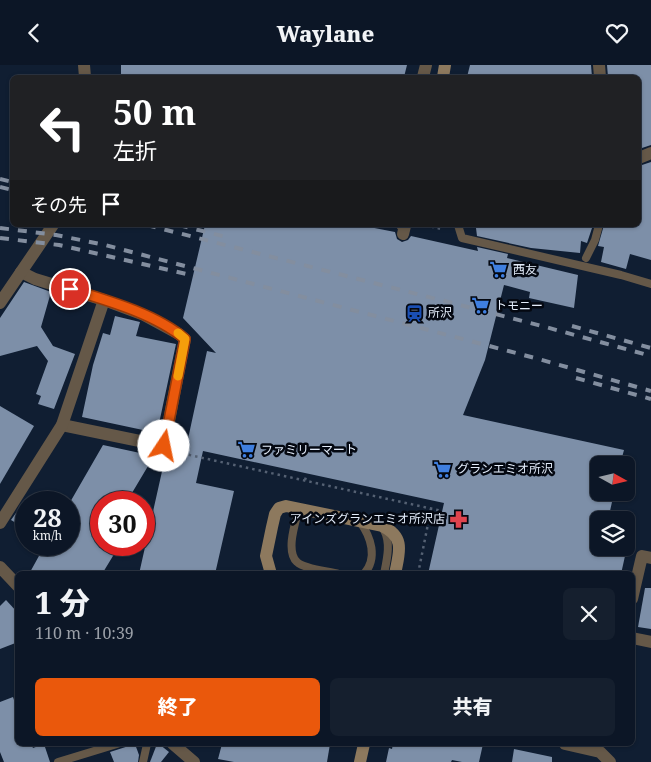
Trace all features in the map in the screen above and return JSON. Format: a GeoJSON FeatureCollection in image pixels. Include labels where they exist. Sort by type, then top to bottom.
{"type":"FeatureCollection","features":[{"type":"Feature","properties":{"kind":"street"},"geometry":{"type":"LineString","coordinates":[[0,303],[52,227]]}},
{"type":"Feature","properties":{"kind":"street"},"geometry":{"type":"LineString","coordinates":[[21,271],[35,279],[104,300],[144,315],[185,339],[164,446],[62,425]]}},
{"type":"Feature","properties":{"kind":"street"},"geometry":{"type":"LineString","coordinates":[[0,523],[62,425],[104,300]]}},
{"type":"Feature","properties":{"kind":"street"},"geometry":{"type":"LineString","coordinates":[[270,571],[266,556],[275,514],[279,508],[286,506],[382,525],[396,535],[399,542],[400,549],[396,571]]}},
{"type":"Feature","properties":{"kind":"street"},"geometry":{"type":"LineString","coordinates":[[635,580],[642,556],[651,558]]}},
{"type":"Feature","properties":{"kind":"street"},"geometry":{"type":"LineString","coordinates":[[0,567],[15,583]]}},
{"type":"Feature","properties":{"kind":"street"},"geometry":{"type":"LineString","coordinates":[[635,639],[651,642]]}},
{"type":"Feature","properties":{"kind":"street"},"geometry":{"type":"LineString","coordinates":[[175,746],[194,762]]}},
{"type":"Feature","properties":{"kind":"street"},"geometry":{"type":"LineString","coordinates":[[360,762],[364,746]]}},
{"type":"Feature","properties":{"kind":"street"},"geometry":{"type":"LineString","coordinates":[[573,746],[600,753],[610,762]]}},
{"type":"Feature","properties":{"kind":"lane"},"geometry":{"type":"LineString","coordinates":[[459,227],[462,238],[621,275],[651,284]]}},
{"type":"Feature","properties":{"kind":"lane"},"geometry":{"type":"LineString","coordinates":[[586,258],[599,227]]}},
{"type":"Feature","properties":{"kind":"lane"},"geometry":{"type":"LineString","coordinates":[[299,508],[291,553],[297,562],[306,567],[325,571]]}},
{"type":"Feature","properties":{"kind":"lane"},"geometry":{"type":"LineString","coordinates":[[359,521],[372,546],[366,571]]}},
{"type":"Feature","properties":{"kind":"lane"},"geometry":{"type":"LineString","coordinates":[[382,525],[388,537],[388,553],[385,571]]}},
{"type":"Feature","properties":{"kind":"lane"},"geometry":{"type":"LineString","coordinates":[[58,762],[110,746]]}},
{"type":"Feature","properties":{"kind":"lane"},"geometry":{"type":"LineString","coordinates":[[143,762],[147,746]]}},
{"type":"Feature","properties":{"kind":"path"},"geometry":{"type":"LineString","coordinates":[[433,227],[441,229]]}},
{"type":"Feature","properties":{"kind":"path"},"geometry":{"type":"LineString","coordinates":[[164,446],[172,451],[442,511]]}},
{"type":"Feature","properties":{"kind":"path"},"geometry":{"type":"LineString","coordinates":[[305,481],[307,474]]}},
{"type":"Feature","properties":{"kind":"path"},"geometry":{"type":"LineString","coordinates":[[419,571],[431,509]]}},
{"type":"Feature","properties":{"kind":"building"},"geometry":{"type":"Polygon","coordinates":[[[121,65],[407,65],[404,75],[121,75],[121,65]]]}},
{"type":"Feature","properties":{"kind":"building"},"geometry":{"type":"Polygon","coordinates":[[[470,65],[591,65],[592,75],[468,75],[470,65]]]}},
{"type":"Feature","properties":{"kind":"building"},"geometry":{"type":"Polygon","coordinates":[[[607,65],[651,65],[651,145],[641,148],[641,75],[608,75],[607,65]]]}},
{"type":"Feature","properties":{"kind":"building"},"geometry":{"type":"Polygon","coordinates":[[[651,162],[651,260],[630,254],[626,269],[601,262],[604,247],[598,246],[603,227],[641,227],[641,165],[651,162]]]}},
{"type":"Feature","properties":{"kind":"building"},"geometry":{"type":"Polygon","coordinates":[[[205,227],[369,227],[395,232],[397,239],[402,242],[408,240],[411,236],[478,251],[477,247],[508,254],[507,258],[578,275],[574,308],[529,298],[530,292],[504,285],[485,360],[463,415],[624,450],[622,456],[590,456],[590,501],[612,501],[610,511],[590,511],[590,556],[625,556],[622,571],[429,571],[444,503],[203,451],[196,483],[234,491],[216,571],[140,571],[143,556],[155,556],[155,503],[165,458],[183,462],[207,351],[216,353],[183,318],[205,227]]]}},
{"type":"Feature","properties":{"kind":"building"},"geometry":{"type":"Polygon","coordinates":[[[592,227],[587,243],[581,241],[580,253],[531,248],[477,236],[476,228],[592,227]]]}},
{"type":"Feature","properties":{"kind":"building"},"geometry":{"type":"Polygon","coordinates":[[[24,282],[51,292],[41,327],[53,346],[75,354],[54,409],[38,404],[41,396],[36,394],[48,361],[37,346],[0,356],[0,318],[24,282]]]}},
{"type":"Feature","properties":{"kind":"building"},"geometry":{"type":"Polygon","coordinates":[[[115,316],[140,322],[136,336],[176,344],[157,433],[82,417],[93,365],[103,333],[110,335],[115,316]]]}},
{"type":"Feature","properties":{"kind":"building"},"geometry":{"type":"Polygon","coordinates":[[[0,406],[34,426],[0,484],[0,406]]]}},
{"type":"Feature","properties":{"kind":"building"},"geometry":{"type":"Polygon","coordinates":[[[103,445],[154,456],[133,491],[90,491],[90,556],[113,556],[104,571],[31,571],[39,556],[80,556],[80,491],[76,491],[103,445]]]}},
{"type":"Feature","properties":{"kind":"building"},"geometry":{"type":"Polygon","coordinates":[[[15,514],[15,522],[11,520],[15,514]]]}},
{"type":"Feature","properties":{"kind":"building"},"geometry":{"type":"Polygon","coordinates":[[[645,588],[651,588],[651,629],[638,627],[645,588]]]}},
{"type":"Feature","properties":{"kind":"building"},"geometry":{"type":"Polygon","coordinates":[[[6,600],[15,610],[15,643],[0,649],[0,606],[6,600]]]}},
{"type":"Feature","properties":{"kind":"building"},"geometry":{"type":"Polygon","coordinates":[[[13,697],[15,703],[15,746],[32,746],[33,748],[45,746],[50,762],[4,762],[0,752],[0,702],[13,697]]]}},
{"type":"Feature","properties":{"kind":"building"},"geometry":{"type":"Polygon","coordinates":[[[129,746],[136,746],[139,755],[138,762],[114,762],[110,752],[129,746]]]}},
{"type":"Feature","properties":{"kind":"building"},"geometry":{"type":"Polygon","coordinates":[[[156,746],[162,746],[169,752],[161,762],[150,762],[156,746]]]}},
{"type":"Feature","properties":{"kind":"building"},"geometry":{"type":"Polygon","coordinates":[[[221,746],[330,746],[327,762],[234,762],[218,759],[221,746]]]}},
{"type":"Feature","properties":{"kind":"building"},"geometry":{"type":"Polygon","coordinates":[[[393,746],[483,746],[479,762],[452,760],[451,762],[386,762],[389,748],[392,749],[393,746]]]}},
{"type":"Feature","properties":{"kind":"building"},"geometry":{"type":"Polygon","coordinates":[[[514,749],[552,757],[552,762],[512,762],[514,749]]]}},
{"type":"Feature","properties":{"kind":"railway"},"geometry":{"type":"LineString","coordinates":[[0,179],[10,182]]}},
{"type":"Feature","properties":{"kind":"railway"},"geometry":{"type":"LineString","coordinates":[[0,187],[10,190]]}},
{"type":"Feature","properties":{"kind":"railway"},"geometry":{"type":"LineString","coordinates":[[155,227],[542,326],[651,356]]}},
{"type":"Feature","properties":{"kind":"railway"},"geometry":{"type":"LineString","coordinates":[[187,227],[230,238]]}},
{"type":"Feature","properties":{"kind":"railway"},"geometry":{"type":"LineString","coordinates":[[0,228],[56,235],[105,245],[535,358],[651,391]]}},
{"type":"Feature","properties":{"kind":"railway"},"geometry":{"type":"LineString","coordinates":[[0,238],[59,245],[195,276]]}},
{"type":"Feature","properties":{"kind":"railway"},"geometry":{"type":"LineString","coordinates":[[572,326],[651,348]]}},
{"type":"Feature","properties":{"kind":"railway"},"geometry":{"type":"LineString","coordinates":[[576,378],[651,399]]}},
{"type":"Feature","properties":{"kind":"slow traffic"},"geometry":{"type":"LineString","coordinates":[[178,333],[185,339],[178,376]]}},
{"type":"Feature","properties":{"kind":"place","name":"西友"},"geometry":{"type":"Point","coordinates":[499,270]}},
{"type":"Feature","properties":{"kind":"place","name":"トモニー"},"geometry":{"type":"Point","coordinates":[481,306]}},
{"type":"Feature","properties":{"kind":"place","name":"所沢"},"geometry":{"type":"Point","coordinates":[414,313]}},
{"type":"Feature","properties":{"kind":"place","name":"ファミリーマート"},"geometry":{"type":"Point","coordinates":[247,450]}},
{"type":"Feature","properties":{"kind":"place","name":"グランエミオ所沢"},"geometry":{"type":"Point","coordinates":[443,469]}},
{"type":"Feature","properties":{"kind":"place","name":"アインズグランエミオ所沢店"},"geometry":{"type":"Point","coordinates":[459,519]}},
{"type":"Feature","properties":{"kind":"route"},"geometry":{"type":"LineString","coordinates":[[70,289],[144,315],[185,339],[164,446]]}}]}
